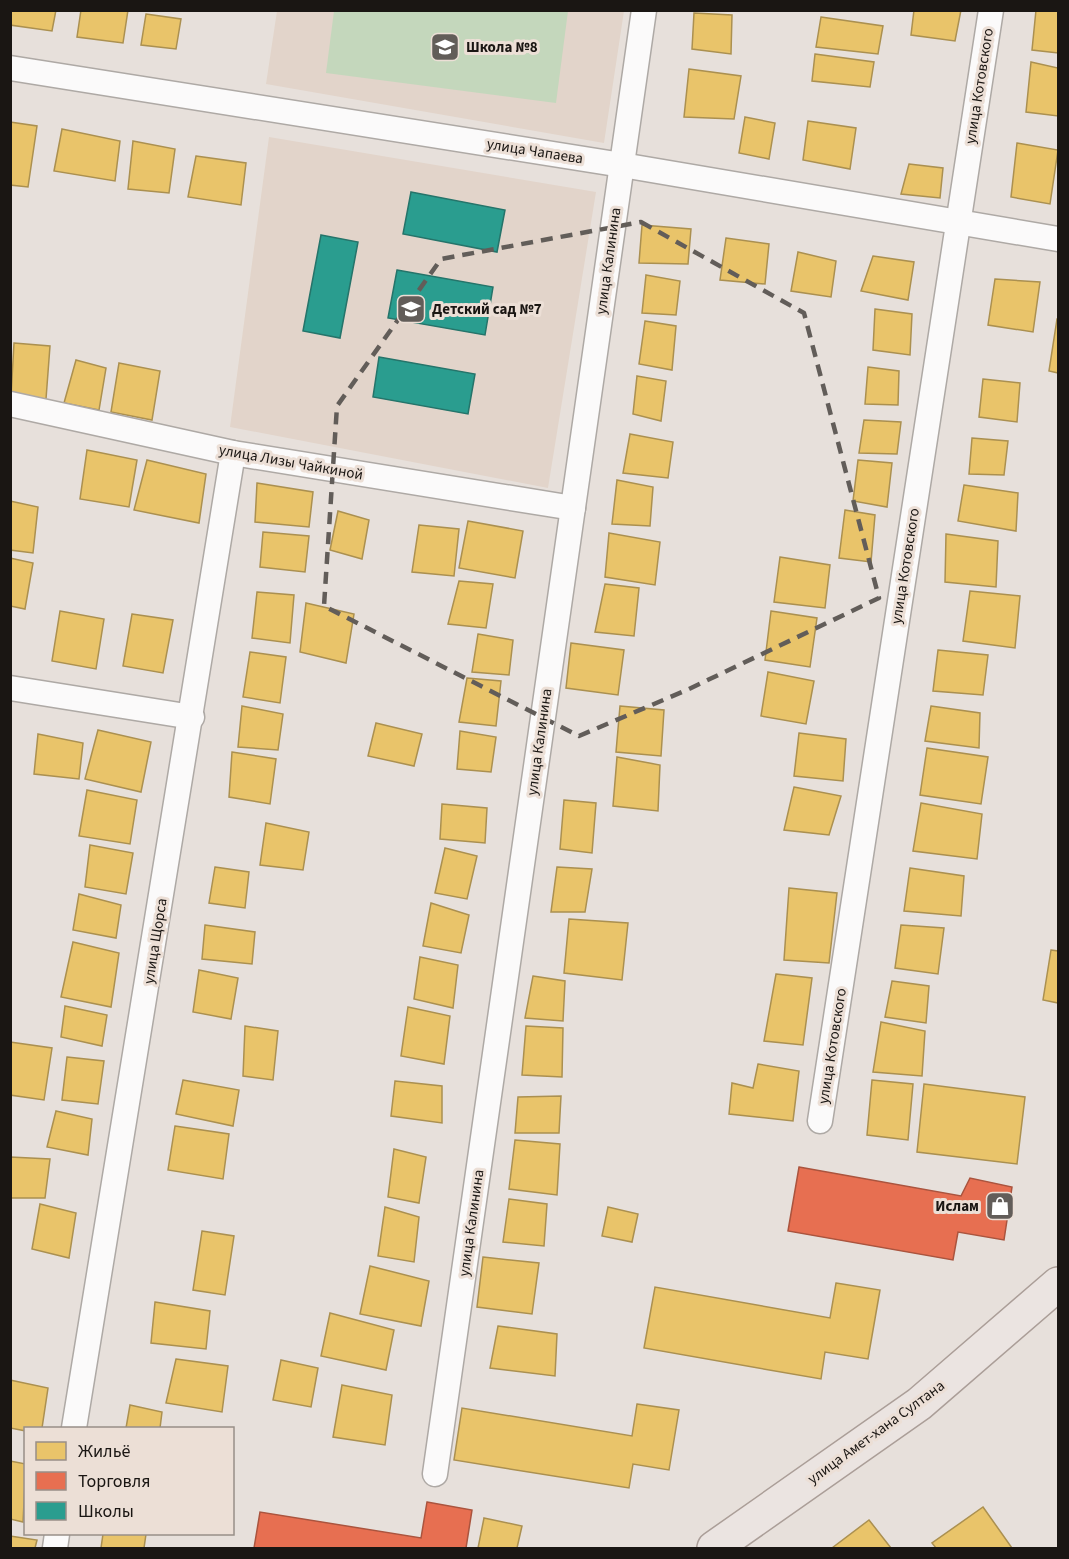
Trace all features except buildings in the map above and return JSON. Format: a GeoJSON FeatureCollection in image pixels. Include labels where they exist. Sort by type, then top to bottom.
{"type":"FeatureCollection","features":[{"type":"Feature","properties":{"kind":"main road","name":"улица Амет-хана Султана"},"geometry":{"type":"LineString","coordinates":[[714,1548],[919,1404],[1059,1284]]}},
{"type":"Feature","properties":{"kind":"street","name":"улица Калинина"},"geometry":{"type":"LineString","coordinates":[[435,1474],[644,10]]}},
{"type":"Feature","properties":{"kind":"street","name":"улица Котовского"},"geometry":{"type":"LineString","coordinates":[[820,1121],[991,10]]}},
{"type":"Feature","properties":{"kind":"street","name":"улица Чапаева"},"geometry":{"type":"LineString","coordinates":[[10,68],[622,165],[959,220],[1059,239]]}},
{"type":"Feature","properties":{"kind":"street","name":"улица Лизы Чайкиной"},"geometry":{"type":"LineString","coordinates":[[10,404],[233,453],[573,508]]}},
{"type":"Feature","properties":{"kind":"street","name":"улица Щорса"},"geometry":{"type":"LineString","coordinates":[[75,1427],[233,453]]}},
{"type":"Feature","properties":{"kind":"street"},"geometry":{"type":"LineString","coordinates":[[10,688],[192,717]]}},
{"type":"Feature","properties":{"kind":"highlighted area"},"geometry":{"type":"Polygon","coordinates":[[[641,222],[804,313],[879,598],[689,689],[579,736],[324,606],[337,406],[441,259],[641,222]]]}},
{"type":"Feature","properties":{"kind":"shaded area","name":"Школа №8"},"geometry":{"type":"Polygon","coordinates":[[[277,11],[624,11],[604,143],[266,84],[277,11]]]}},
{"type":"Feature","properties":{"kind":"shaded area","name":"Детский сад №7"},"geometry":{"type":"Polygon","coordinates":[[[269,137],[596,192],[548,488],[230,427],[269,137]]]}},
{"type":"Feature","properties":{"kind":"green space"},"geometry":{"type":"Polygon","coordinates":[[[334,11],[568,11],[556,103],[326,73],[334,11]]]}},
{"type":"Feature","properties":{"kind":"place","name":"Школа №8"},"geometry":{"type":"Point","coordinates":[445,47]}},
{"type":"Feature","properties":{"kind":"place","name":"Детский сад №7"},"geometry":{"type":"Point","coordinates":[411,309]}},
{"type":"Feature","properties":{"kind":"place","name":"Ислам"},"geometry":{"type":"Point","coordinates":[1000,1206]}}]}
